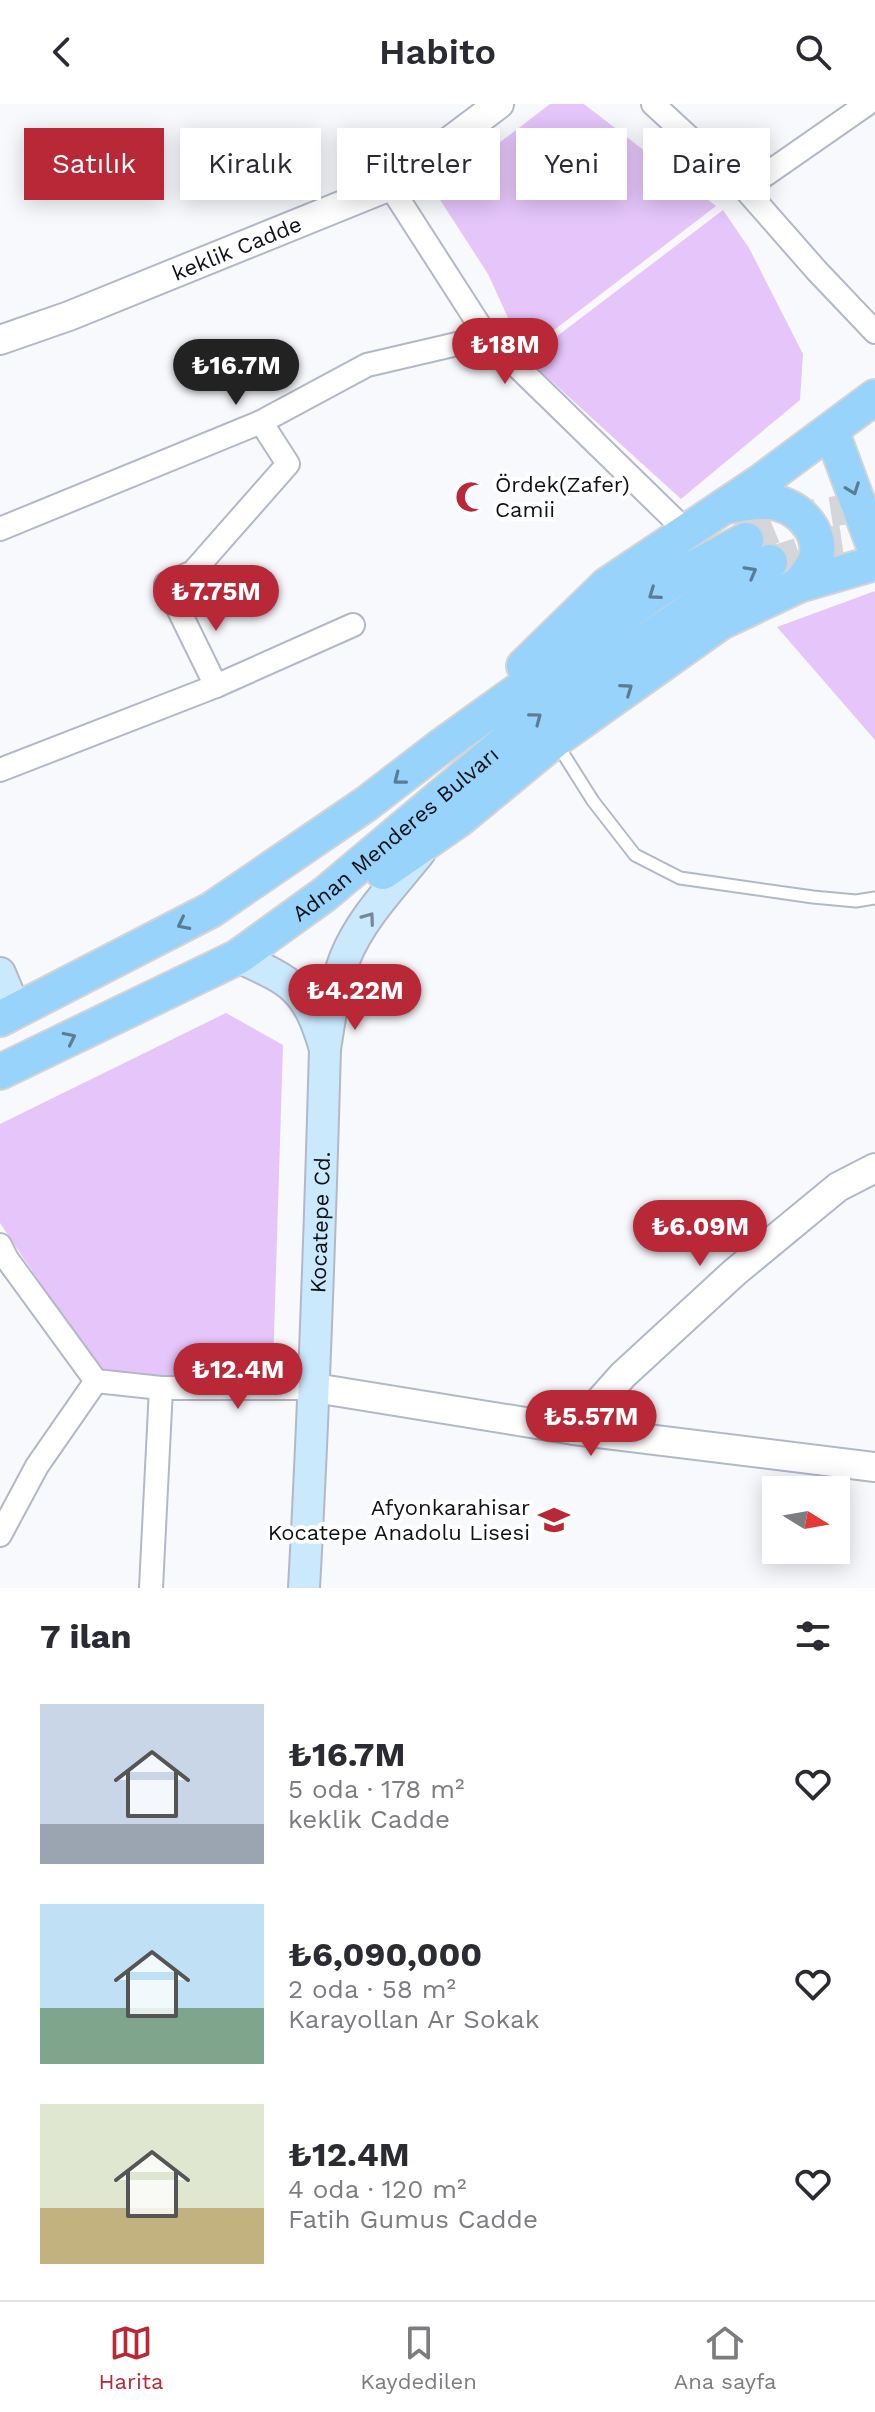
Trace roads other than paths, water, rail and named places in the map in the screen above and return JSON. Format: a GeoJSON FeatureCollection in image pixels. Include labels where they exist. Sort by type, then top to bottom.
{"type":"FeatureCollection","features":[{"type":"Feature","properties":{"kind":"main road"},"geometry":{"type":"LineString","coordinates":[[439,748],[607,585],[762,481],[875,397]]}},
{"type":"Feature","properties":{"kind":"main road"},"geometry":{"type":"LineString","coordinates":[[831,430],[875,549]]}},
{"type":"Feature","properties":{"kind":"main road"},"geometry":{"type":"LineString","coordinates":[[723,507],[763,501],[778,503],[804,517],[812,529],[816,557],[799,585]]}},
{"type":"Feature","properties":{"kind":"main road","name":"Adnan Menderes Bulvarı"},"geometry":{"type":"LineString","coordinates":[[0,1072],[238,957],[337,884],[533,719],[718,591],[758,551],[686,572],[439,748],[366,804],[211,910],[8,1015]]}},
{"type":"Feature","properties":{"kind":"main road"},"geometry":{"type":"LineString","coordinates":[[288,920],[326,912],[458,820],[555,740],[721,622],[799,585],[875,563]]}},
{"type":"Feature","properties":{"kind":"main road","name":"Kocatepe Cd."},"geometry":{"type":"LineString","coordinates":[[304,1588],[315,1388],[325,1049],[345,959],[357,934],[432,838]]}},
{"type":"Feature","properties":{"kind":"main road","name":"Kocatepe Cd."},"geometry":{"type":"LineString","coordinates":[[238,957],[278,975],[302,994],[316,1019],[325,1049]]}},
{"type":"Feature","properties":{"kind":"main road"},"geometry":{"type":"LineString","coordinates":[[0,973],[8,1015]]}},
{"type":"Feature","properties":{"kind":"street","name":"keklik Cadde"},"geometry":{"type":"LineString","coordinates":[[467,128],[499,104]]}},
{"type":"Feature","properties":{"kind":"street"},"geometry":{"type":"LineString","coordinates":[[653,104],[679,128]]}},
{"type":"Feature","properties":{"kind":"street"},"geometry":{"type":"LineString","coordinates":[[770,172],[867,104]]}},
{"type":"Feature","properties":{"kind":"street","name":"keklik Cadde"},"geometry":{"type":"LineString","coordinates":[[0,340],[69,316],[355,200]]}},
{"type":"Feature","properties":{"kind":"street"},"geometry":{"type":"LineString","coordinates":[[399,200],[487,337],[686,531]]}},
{"type":"Feature","properties":{"kind":"street"},"geometry":{"type":"LineString","coordinates":[[755,200],[875,332]]}},
{"type":"Feature","properties":{"kind":"street"},"geometry":{"type":"LineString","coordinates":[[0,529],[261,422],[367,365],[487,337]]}},
{"type":"Feature","properties":{"kind":"street"},"geometry":{"type":"LineString","coordinates":[[216,686],[166,584],[193,572],[288,464],[261,422]]}},
{"type":"Feature","properties":{"kind":"street"},"geometry":{"type":"LineString","coordinates":[[0,770],[216,686],[353,625]]}},
{"type":"Feature","properties":{"kind":"street"},"geometry":{"type":"LineString","coordinates":[[574,1430],[623,1375],[735,1272],[838,1187],[875,1168]]}},
{"type":"Feature","properties":{"kind":"street"},"geometry":{"type":"LineString","coordinates":[[2,1256],[96,1381],[161,1388],[315,1388],[574,1430],[875,1467]]}},
{"type":"Feature","properties":{"kind":"street"},"geometry":{"type":"LineString","coordinates":[[0,1535],[37,1466],[96,1381]]}},
{"type":"Feature","properties":{"kind":"street"},"geometry":{"type":"LineString","coordinates":[[151,1588],[161,1388]]}},
{"type":"Feature","properties":{"kind":"lane"},"geometry":{"type":"LineString","coordinates":[[555,740],[593,801],[635,855],[680,878],[813,897],[856,901],[875,898]]}},
{"type":"Feature","properties":{"kind":"tunnel"},"geometry":{"type":"LineString","coordinates":[[746,540],[803,516],[875,505]]}},
{"type":"Feature","properties":{"kind":"tunnel"},"geometry":{"type":"LineString","coordinates":[[770,562],[834,541],[875,535]]}},
{"type":"Feature","properties":{"kind":"place","name":"Ördek(Zafer) Camii"},"geometry":{"type":"Point","coordinates":[471,497]}},
{"type":"Feature","properties":{"kind":"place","name":"Afyonkarahisar Kocatepe Anadolu Lisesi"},"geometry":{"type":"Point","coordinates":[554,1520]}}]}
